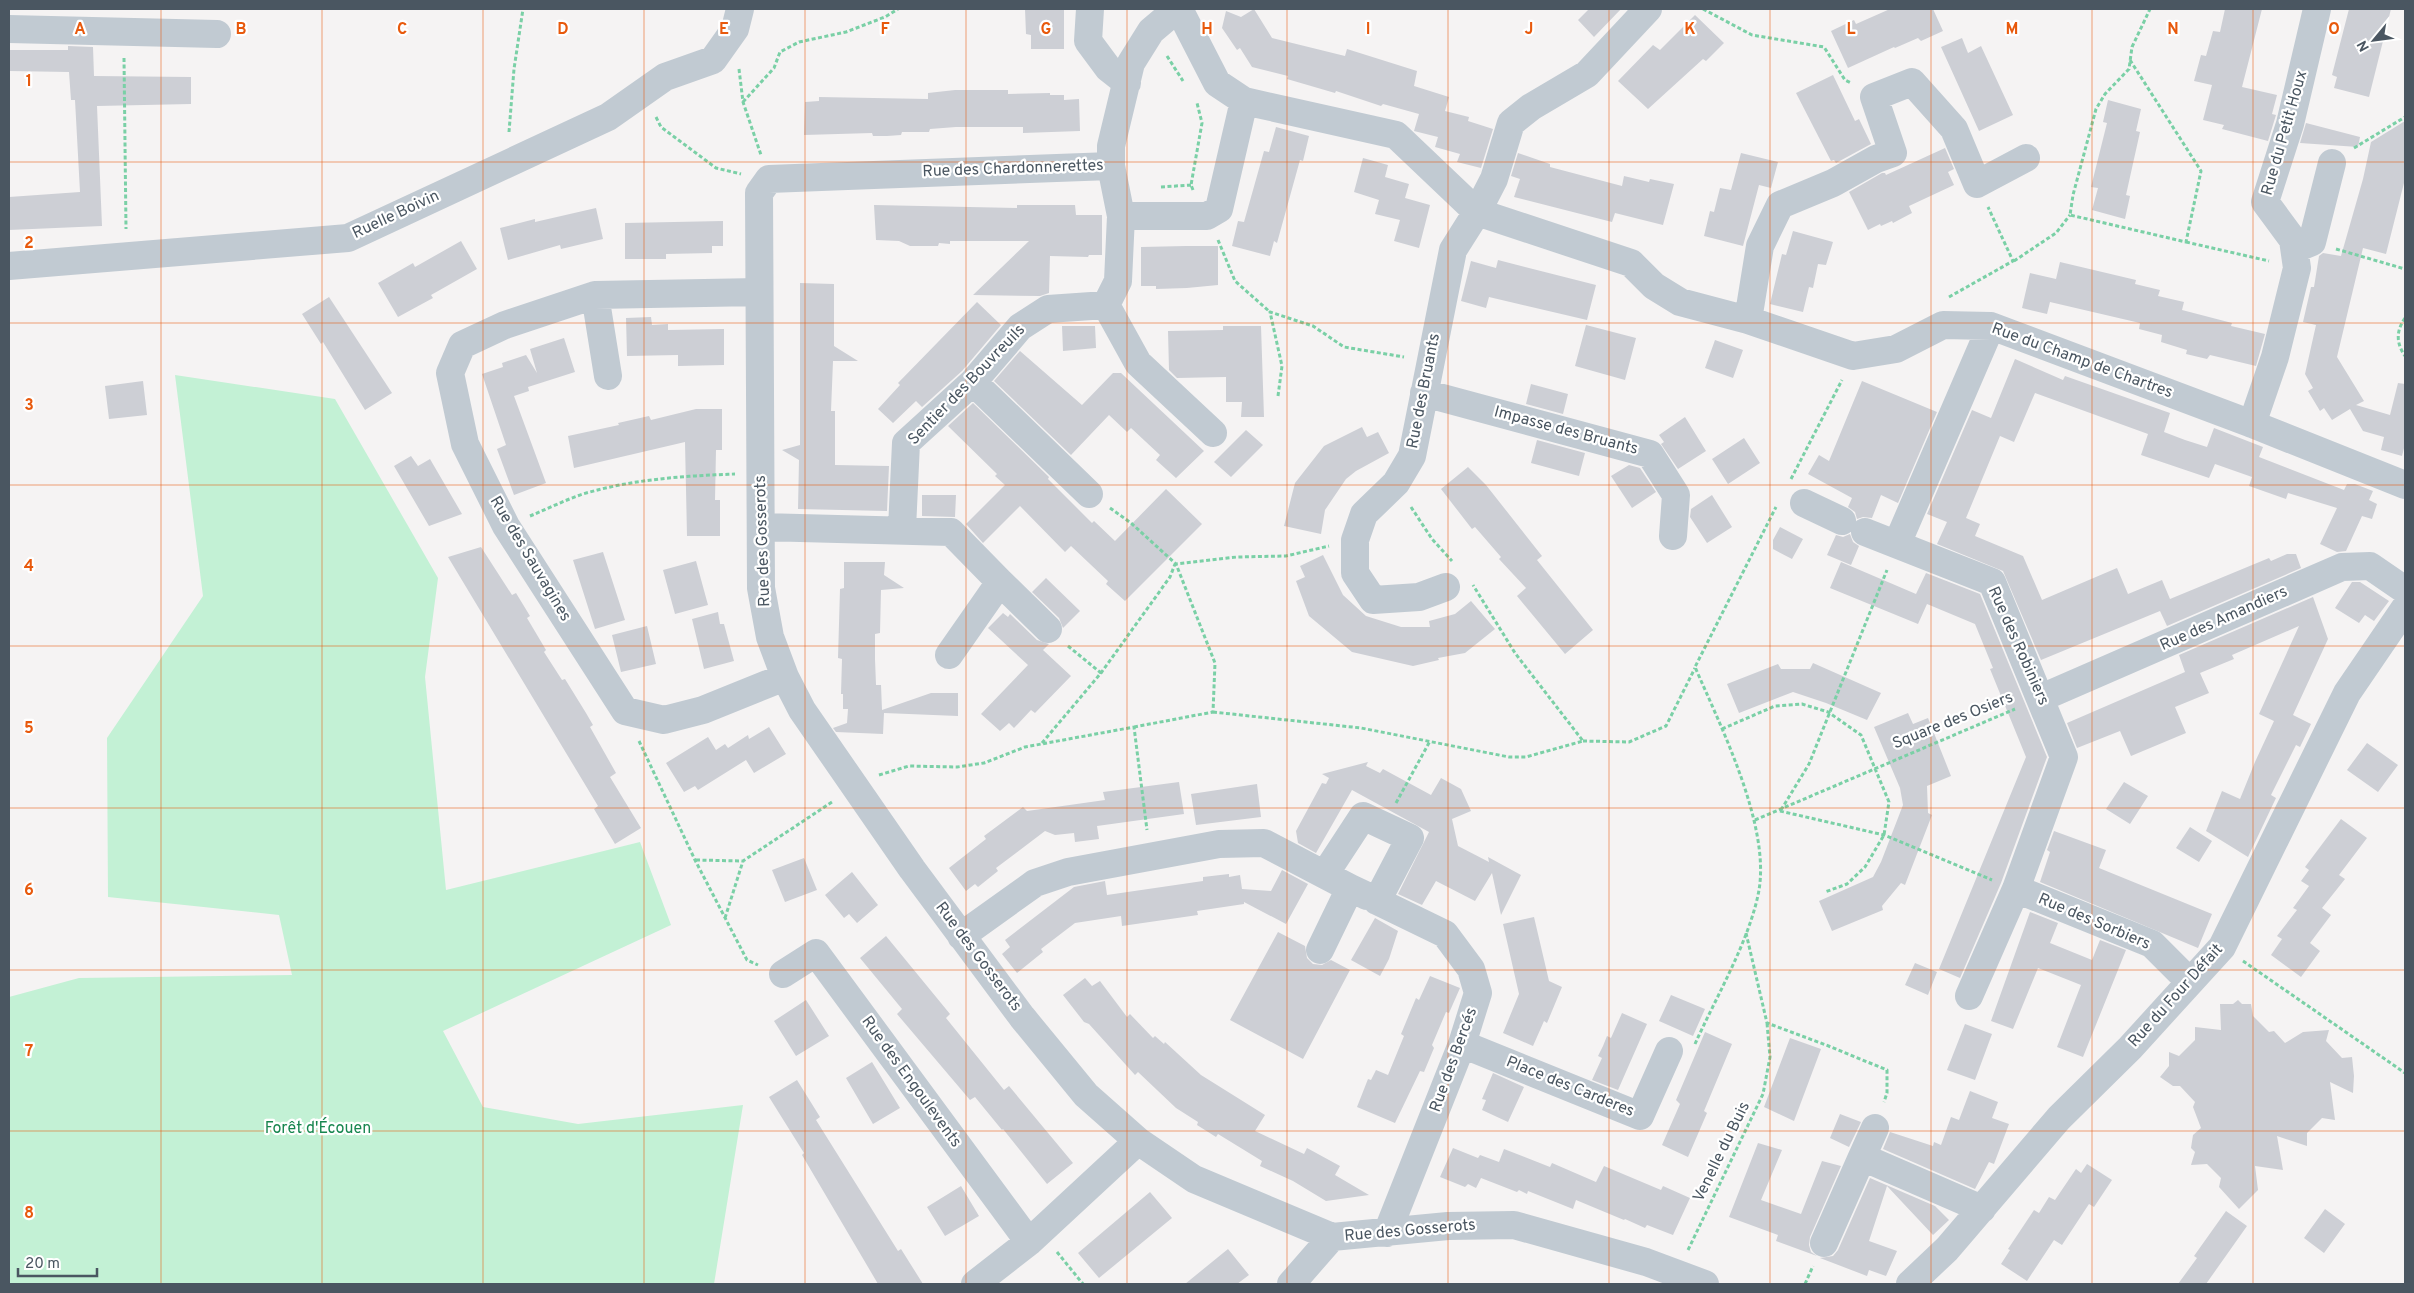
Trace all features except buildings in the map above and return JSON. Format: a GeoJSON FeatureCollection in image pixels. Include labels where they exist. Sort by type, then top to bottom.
{"type":"FeatureCollection","features":[{"type":"Feature","properties":{"kind":"street"},"geometry":{"type":"LineString","coordinates":[[1090,9],[1088,41],[1108,68],[1127,83]]}},
{"type":"Feature","properties":{"kind":"street"},"geometry":{"type":"LineString","coordinates":[[1121,216],[1207,216],[1219,209],[1244,101],[1217,82],[1178,9]]}},
{"type":"Feature","properties":{"kind":"street","name":"Rue des Chardonnerettes"},"geometry":{"type":"LineString","coordinates":[[769,179],[1111,166],[1111,146],[1131,63],[1151,32],[1178,9]]}},
{"type":"Feature","properties":{"kind":"street","name":"Rue des Bruants"},"geometry":{"type":"LineString","coordinates":[[1459,579],[1419,597],[1373,600],[1355,573],[1355,540],[1364,514],[1396,483],[1412,456],[1453,250],[1478,212],[1494,179],[1511,123],[1531,107],[1587,74],[1648,9]]}},
{"type":"Feature","properties":{"kind":"street","name":"Rue du Petit Houx"},"geometry":{"type":"LineString","coordinates":[[2301,253],[2265,202],[2290,124],[2317,9]]}},
{"type":"Feature","properties":{"kind":"street","name":"Ruelle Boivin"},"geometry":{"type":"LineString","coordinates":[[9,266],[348,238],[608,117],[665,77],[714,60],[737,19]]}},
{"type":"Feature","properties":{"kind":"street"},"geometry":{"type":"LineString","coordinates":[[9,29],[217,34]]}},
{"type":"Feature","properties":{"kind":"street"},"geometry":{"type":"LineString","coordinates":[[1748,320],[1760,246],[1780,205],[1832,183],[1876,159],[1893,153],[1874,97],[1912,82],[1954,129],[1977,184],[2026,158]]}},
{"type":"Feature","properties":{"kind":"street","name":"Rue du Champ de Chartres"},"geometry":{"type":"LineString","coordinates":[[1244,101],[1396,135],[1478,212],[1631,263],[1654,286],[1680,302],[1748,320],[1853,356],[1896,349],[1944,324],[1992,326],[2252,424],[2405,485]]}},
{"type":"Feature","properties":{"kind":"street"},"geometry":{"type":"LineString","coordinates":[[2252,424],[2275,357],[2301,253],[2332,163]]}},
{"type":"Feature","properties":{"kind":"street"},"geometry":{"type":"LineString","coordinates":[[1111,166],[1121,216],[1118,281],[1106,305],[1138,363],[1213,433]]}},
{"type":"Feature","properties":{"kind":"street","name":"Rue des Gosserots"},"geometry":{"type":"LineString","coordinates":[[769,179],[759,193],[762,588],[770,637],[785,677],[802,710],[857,786],[912,869],[961,936],[1086,1095],[1138,1141],[1194,1179],[1332,1237],[1448,1226],[1514,1224],[1646,1262],[1705,1284]]}},
{"type":"Feature","properties":{"kind":"street","name":"Rue des Sauvagines"},"geometry":{"type":"LineString","coordinates":[[625,711],[506,526],[465,444],[450,373],[462,345],[505,325],[595,294],[760,292]]}},
{"type":"Feature","properties":{"kind":"street"},"geometry":{"type":"LineString","coordinates":[[595,294],[608,376]]}},
{"type":"Feature","properties":{"kind":"street","name":"Sentier des Bouvreuils"},"geometry":{"type":"LineString","coordinates":[[902,529],[906,443],[973,382],[1020,327],[1048,309],[1106,305]]}},
{"type":"Feature","properties":{"kind":"street"},"geometry":{"type":"LineString","coordinates":[[1897,544],[1992,326]]}},
{"type":"Feature","properties":{"kind":"street"},"geometry":{"type":"LineString","coordinates":[[973,382],[1089,494]]}},
{"type":"Feature","properties":{"kind":"street","name":"Impasse des Bruants"},"geometry":{"type":"LineString","coordinates":[[1424,393],[1650,454],[1676,495],[1673,536]]}},
{"type":"Feature","properties":{"kind":"street","name":"Rue des Robiniers"},"geometry":{"type":"LineString","coordinates":[[1790,497],[1854,527],[1992,582],[2064,757],[2016,889],[1969,996]]}},
{"type":"Feature","properties":{"kind":"street"},"geometry":{"type":"LineString","coordinates":[[761,527],[902,529],[951,532],[1048,629]]}},
{"type":"Feature","properties":{"kind":"street","name":"Rue des Amandiers"},"geometry":{"type":"LineString","coordinates":[[2041,698],[2342,567],[2370,566],[2405,590]]}},
{"type":"Feature","properties":{"kind":"street"},"geometry":{"type":"LineString","coordinates":[[949,655],[1000,582]]}},
{"type":"Feature","properties":{"kind":"street","name":"Rue du Four Défait"},"geometry":{"type":"LineString","coordinates":[[1910,1284],[1947,1250],[2059,1118],[2130,1048],[2222,947],[2347,693],[2405,608]]}},
{"type":"Feature","properties":{"kind":"street"},"geometry":{"type":"LineString","coordinates":[[625,711],[664,720],[703,710],[785,677]]}},
{"type":"Feature","properties":{"kind":"street"},"geometry":{"type":"LineString","coordinates":[[1325,874],[1363,816],[1384,825],[1410,838],[1378,900]]}},
{"type":"Feature","properties":{"kind":"street","name":"Rue des Bercés"},"geometry":{"type":"LineString","coordinates":[[961,936],[1035,884],[1068,872],[1219,844],[1264,843],[1350,888],[1445,934],[1471,969],[1478,993],[1462,1044],[1387,1233]]}},
{"type":"Feature","properties":{"kind":"street"},"geometry":{"type":"LineString","coordinates":[[1320,950],[1350,888]]}},
{"type":"Feature","properties":{"kind":"street","name":"Rue des Sorbiers"},"geometry":{"type":"LineString","coordinates":[[2016,889],[2152,944],[2190,982]]}},
{"type":"Feature","properties":{"kind":"street","name":"Rue des Engoulevents"},"geometry":{"type":"LineString","coordinates":[[783,974],[816,953],[1034,1237]]}},
{"type":"Feature","properties":{"kind":"street","name":"Place des Carderes"},"geometry":{"type":"LineString","coordinates":[[1462,1044],[1640,1116],[1669,1051]]}},
{"type":"Feature","properties":{"kind":"street"},"geometry":{"type":"LineString","coordinates":[[1824,1243],[1875,1128]]}},
{"type":"Feature","properties":{"kind":"street"},"geometry":{"type":"LineString","coordinates":[[975,1284],[1034,1237],[1138,1141]]}},
{"type":"Feature","properties":{"kind":"street"},"geometry":{"type":"LineString","coordinates":[[1862,1157],[1982,1210]]}},
{"type":"Feature","properties":{"kind":"street"},"geometry":{"type":"LineString","coordinates":[[1290,1284],[1332,1237]]}},
{"type":"Feature","properties":{"kind":"path"},"geometry":{"type":"LineString","coordinates":[[507,163],[514,69],[523,9]]}},
{"type":"Feature","properties":{"kind":"path"},"geometry":{"type":"LineString","coordinates":[[742,102],[774,68],[780,52],[799,42],[846,32],[886,17],[898,9]]}},
{"type":"Feature","properties":{"kind":"path"},"geometry":{"type":"LineString","coordinates":[[1703,9],[1752,35],[1824,47],[1845,80],[1874,97]]}},
{"type":"Feature","properties":{"kind":"path"},"geometry":{"type":"LineString","coordinates":[[1941,301],[2013,261],[2056,233],[2070,214],[2073,195],[2096,109],[2105,94],[2129,69],[2132,47],[2150,9]]}},
{"type":"Feature","properties":{"kind":"path"},"geometry":{"type":"LineString","coordinates":[[737,19],[742,102],[769,179]]}},
{"type":"Feature","properties":{"kind":"path"},"geometry":{"type":"LineString","coordinates":[[123,31],[126,257]]}},
{"type":"Feature","properties":{"kind":"path"},"geometry":{"type":"LineString","coordinates":[[2130,60],[2201,171],[2186,242]]}},
{"type":"Feature","properties":{"kind":"path"},"geometry":{"type":"LineString","coordinates":[[644,92],[661,127],[716,168],[769,179]]}},
{"type":"Feature","properties":{"kind":"path"},"geometry":{"type":"LineString","coordinates":[[2332,163],[2348,151],[2405,117]]}},
{"type":"Feature","properties":{"kind":"path"},"geometry":{"type":"LineString","coordinates":[[1977,184],[2013,261]]}},
{"type":"Feature","properties":{"kind":"path"},"geometry":{"type":"LineString","coordinates":[[2070,214],[2186,242],[2301,253],[2405,269]]}},
{"type":"Feature","properties":{"kind":"path"},"geometry":{"type":"LineString","coordinates":[[1278,396],[1282,366],[1270,312],[1313,326],[1344,347],[1429,363]]}},
{"type":"Feature","properties":{"kind":"path"},"geometry":{"type":"LineString","coordinates":[[2405,318],[2400,326],[2398,337],[2400,348],[2405,356]]}},
{"type":"Feature","properties":{"kind":"path"},"geometry":{"type":"LineString","coordinates":[[696,860],[743,860],[857,786],[885,772],[909,766],[957,767],[984,763],[1025,747],[1213,712],[1361,728],[1509,757],[1526,757],[1583,741],[1629,742],[1666,726],[1695,667],[1790,497],[1853,356]]}},
{"type":"Feature","properties":{"kind":"path"},"geometry":{"type":"LineString","coordinates":[[506,526],[582,495],[630,483],[682,476],[760,473]]}},
{"type":"Feature","properties":{"kind":"path"},"geometry":{"type":"LineString","coordinates":[[1396,483],[1459,579],[1583,741]]}},
{"type":"Feature","properties":{"kind":"path"},"geometry":{"type":"LineString","coordinates":[[1089,494],[1131,523],[1176,564],[1215,663],[1213,712]]}},
{"type":"Feature","properties":{"kind":"path"},"geometry":{"type":"LineString","coordinates":[[1176,564],[1237,557],[1286,556],[1355,540]]}},
{"type":"Feature","properties":{"kind":"path"},"geometry":{"type":"LineString","coordinates":[[1897,544],[1850,666],[1828,712],[1809,764],[1780,811],[1884,836],[2016,889]]}},
{"type":"Feature","properties":{"kind":"path"},"geometry":{"type":"LineString","coordinates":[[1042,744],[1101,673],[1170,577],[1176,564]]}},
{"type":"Feature","properties":{"kind":"path"},"geometry":{"type":"LineString","coordinates":[[1048,629],[1101,673]]}},
{"type":"Feature","properties":{"kind":"path"},"geometry":{"type":"LineString","coordinates":[[1669,1051],[1690,1054],[1746,932],[1759,890],[1760,852],[1755,820],[1722,729],[1695,667]]}},
{"type":"Feature","properties":{"kind":"path","name":"Square des Osiers"},"geometry":{"type":"LineString","coordinates":[[1755,820],[1780,811],[2041,698]]}},
{"type":"Feature","properties":{"kind":"path"},"geometry":{"type":"LineString","coordinates":[[1722,729],[1775,706],[1802,704],[1828,712],[1861,735],[1889,802],[1884,836],[1865,867],[1847,884],[1826,892]]}},
{"type":"Feature","properties":{"kind":"path"},"geometry":{"type":"LineString","coordinates":[[625,711],[696,860],[747,960],[783,974]]}},
{"type":"Feature","properties":{"kind":"path"},"geometry":{"type":"LineString","coordinates":[[1134,727],[1151,856]]}},
{"type":"Feature","properties":{"kind":"path"},"geometry":{"type":"LineString","coordinates":[[1384,825],[1430,741]]}},
{"type":"Feature","properties":{"kind":"path"},"geometry":{"type":"LineString","coordinates":[[725,918],[743,860]]}},
{"type":"Feature","properties":{"kind":"path","name":"Venelle du Buis"},"geometry":{"type":"LineString","coordinates":[[1676,1274],[1763,1094],[1770,1057],[1767,1023],[1746,932]]}},
{"type":"Feature","properties":{"kind":"path"},"geometry":{"type":"LineString","coordinates":[[2222,947],[2405,1073]]}},
{"type":"Feature","properties":{"kind":"path"},"geometry":{"type":"LineString","coordinates":[[1767,1023],[1826,1044],[1887,1070],[1887,1093],[1875,1128]]}},
{"type":"Feature","properties":{"kind":"path"},"geometry":{"type":"LineString","coordinates":[[1034,1237],[1083,1284]]}},
{"type":"Feature","properties":{"kind":"green space","name":"Forêt d'Écouen"},"geometry":{"type":"Polygon","coordinates":[[[175,375],[335,399],[438,578],[425,677],[446,890],[640,842],[671,925],[443,1031],[483,1107],[578,1124],[743,1105],[714,1284],[9,1284],[9,997],[79,978],[292,975],[279,915],[108,897],[107,738],[203,596],[175,375]]]}}]}
